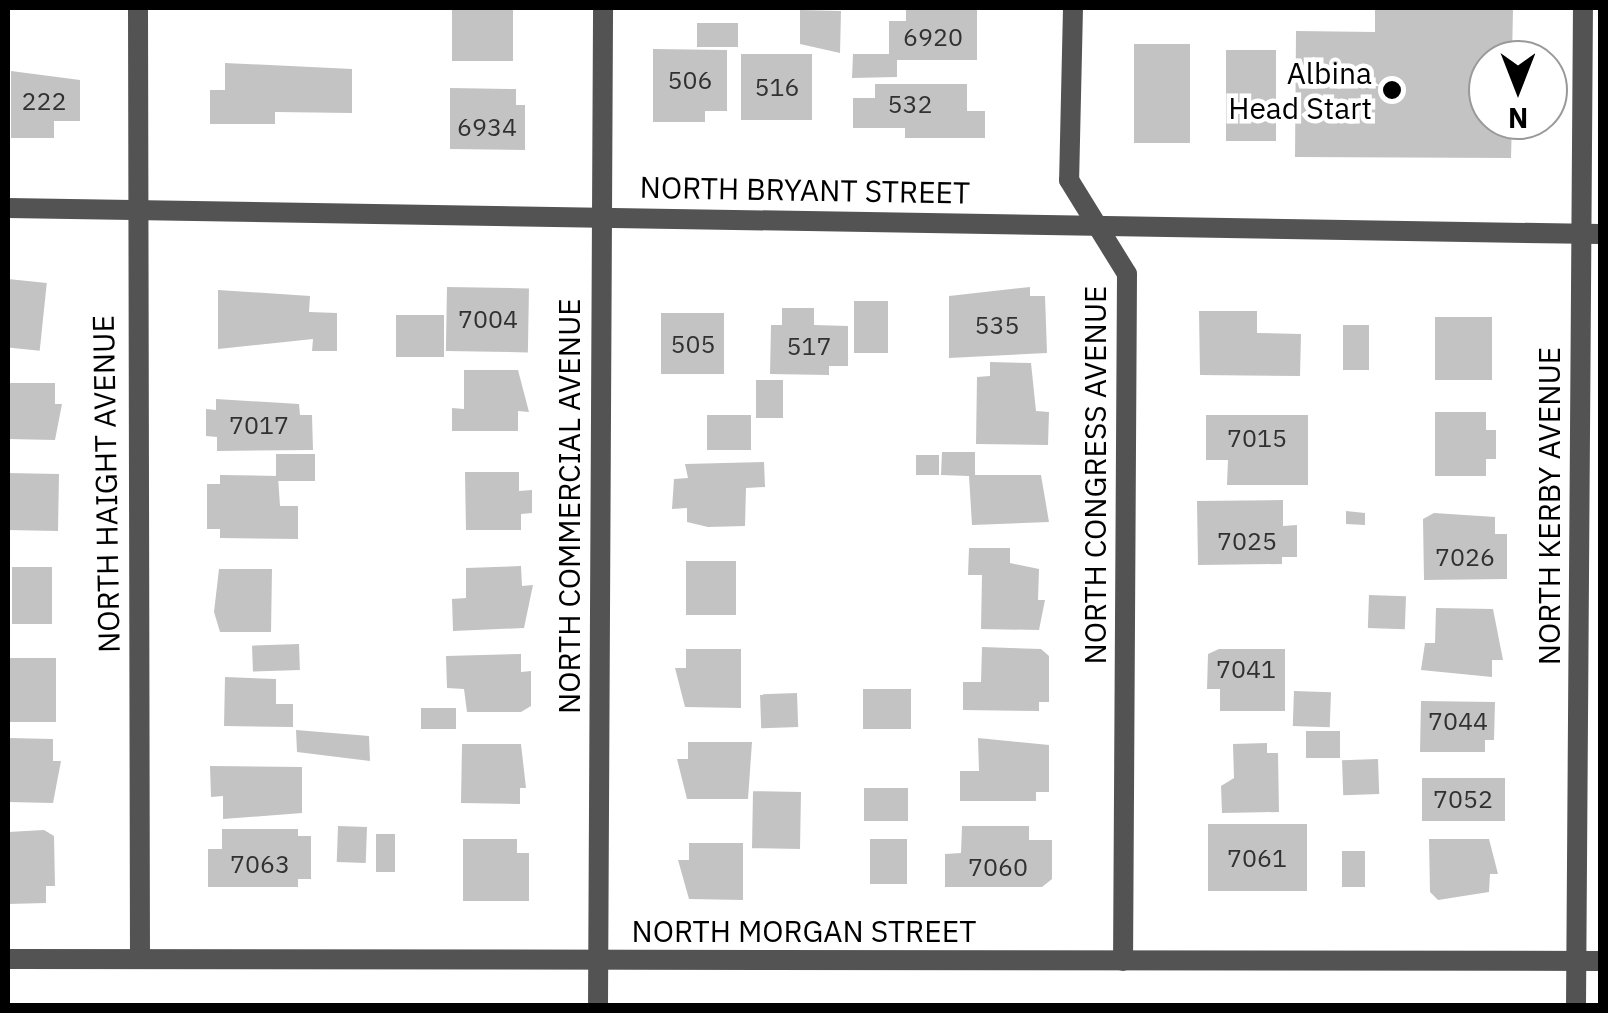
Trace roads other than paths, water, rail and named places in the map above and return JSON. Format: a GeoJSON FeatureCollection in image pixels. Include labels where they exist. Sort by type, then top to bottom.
{"type":"FeatureCollection","features":[{"type":"Feature","properties":{"kind":"street","name":"NORTH HAIGHT AVENUE"},"geometry":{"type":"LineString","coordinates":[[138,8],[133,210],[140,959]]}},
{"type":"Feature","properties":{"kind":"street","name":"NORTH COMMERCIAL AVENUE"},"geometry":{"type":"LineString","coordinates":[[598,1006],[603,8]]}},
{"type":"Feature","properties":{"kind":"street","name":"NORTH CONGRESS AVENUE"},"geometry":{"type":"LineString","coordinates":[[1073,8],[1070,180],[1126,274],[1123,960]]}},
{"type":"Feature","properties":{"kind":"street","name":"NORTH KERBY AVENUE"},"geometry":{"type":"LineString","coordinates":[[1576,1006],[1591,234],[1583,8]]}},
{"type":"Feature","properties":{"kind":"street","name":"NORTH BRYANT STREET"},"geometry":{"type":"LineString","coordinates":[[8,208],[1591,234]]}},
{"type":"Feature","properties":{"kind":"street","name":"NORTH MORGAN STREET"},"geometry":{"type":"LineString","coordinates":[[8,959],[1600,960]]}},
{"type":"Feature","properties":{"kind":"place","name":"Albina Head Start"},"geometry":{"type":"Point","coordinates":[1392,90]}}]}
